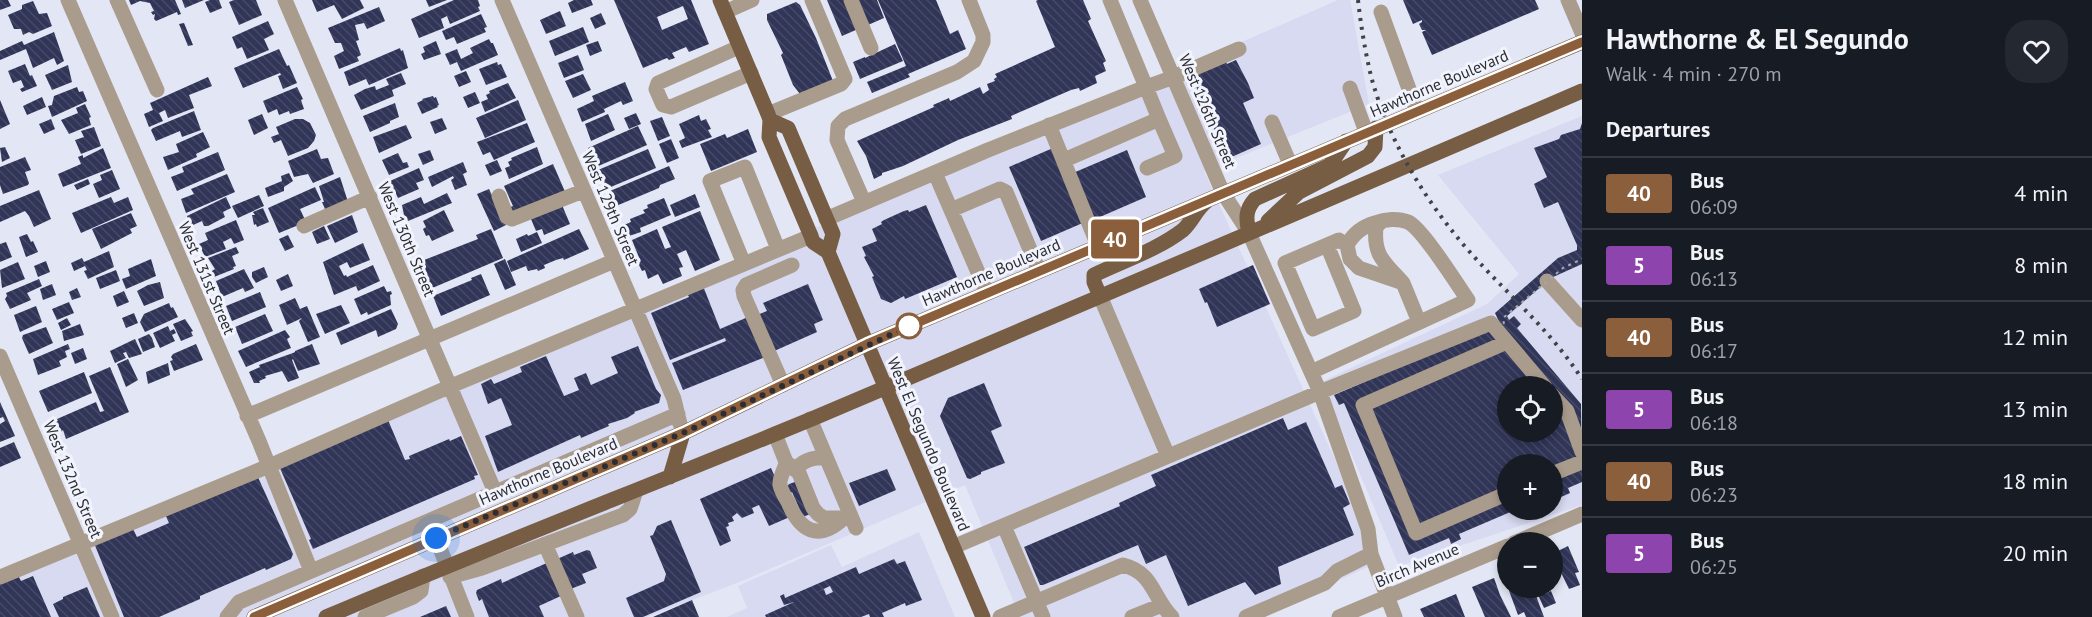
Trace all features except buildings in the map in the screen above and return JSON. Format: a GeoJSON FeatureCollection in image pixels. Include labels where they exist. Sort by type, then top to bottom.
{"type":"FeatureCollection","features":[{"type":"Feature","properties":{"kind":"main road","name":"West El Segundo Boulevard"},"geometry":{"type":"LineString","coordinates":[[722,6],[769,117],[769,137],[813,242],[828,252],[983,617]]}},
{"type":"Feature","properties":{"kind":"main road","name":"Hawthorne Boulevard"},"geometry":{"type":"LineString","coordinates":[[254,617],[683,433],[867,344],[1582,42]]}},
{"type":"Feature","properties":{"kind":"main road"},"geometry":{"type":"LineString","coordinates":[[326,617],[423,576],[448,571],[885,388],[1582,91]]}},
{"type":"Feature","properties":{"kind":"main road","name":"West El Segundo Boulevard"},"geometry":{"type":"LineString","coordinates":[[769,117],[788,129],[832,234],[828,252]]}},
{"type":"Feature","properties":{"kind":"main road"},"geometry":{"type":"LineString","coordinates":[[1255,230],[1299,192],[1368,156],[1376,147],[1371,130]]}},
{"type":"Feature","properties":{"kind":"main road"},"geometry":{"type":"LineString","coordinates":[[1255,230],[1246,218],[1248,206],[1255,199],[1330,165],[1347,141]]}},
{"type":"Feature","properties":{"kind":"main road"},"geometry":{"type":"LineString","coordinates":[[1100,296],[1094,282],[1094,275],[1127,261],[1181,231],[1191,222],[1200,206],[1218,195]]}},
{"type":"Feature","properties":{"kind":"main road"},"geometry":{"type":"LineString","coordinates":[[670,477],[683,433]]}},
{"type":"Feature","properties":{"kind":"street","name":"West 131st Street"},"geometry":{"type":"LineString","coordinates":[[68,0],[248,416],[311,571]]}},
{"type":"Feature","properties":{"kind":"street"},"geometry":{"type":"LineString","coordinates":[[117,0],[157,90]]}},
{"type":"Feature","properties":{"kind":"street","name":"West 130th Street"},"geometry":{"type":"LineString","coordinates":[[285,0],[495,492]]}},
{"type":"Feature","properties":{"kind":"street","name":"West 129th Street"},"geometry":{"type":"LineString","coordinates":[[501,0],[674,399],[683,433]]}},
{"type":"Feature","properties":{"kind":"street"},"geometry":{"type":"LineString","coordinates":[[722,6],[752,0]]}},
{"type":"Feature","properties":{"kind":"street"},"geometry":{"type":"LineString","coordinates":[[769,117],[841,84],[845,79],[812,0]]}},
{"type":"Feature","properties":{"kind":"street"},"geometry":{"type":"LineString","coordinates":[[851,0],[871,48]]}},
{"type":"Feature","properties":{"kind":"street"},"geometry":{"type":"LineString","coordinates":[[864,202],[837,140],[838,126],[845,119],[957,72],[974,61],[983,42],[983,35],[969,0]]}},
{"type":"Feature","properties":{"kind":"street"},"geometry":{"type":"LineString","coordinates":[[1110,0],[1175,156],[1147,168]]}},
{"type":"Feature","properties":{"kind":"street","name":"West 126th Street"},"geometry":{"type":"LineString","coordinates":[[1140,0],[1174,77],[1218,195],[1255,230],[1320,392],[1368,529],[1371,554],[1387,597]]}},
{"type":"Feature","properties":{"kind":"street"},"geometry":{"type":"LineString","coordinates":[[1568,0],[1582,33]]}},
{"type":"Feature","properties":{"kind":"street"},"geometry":{"type":"LineString","coordinates":[[1381,12],[1417,111]]}},
{"type":"Feature","properties":{"kind":"street"},"geometry":{"type":"LineString","coordinates":[[740,47],[658,82],[656,89],[663,105],[671,107],[751,73]]}},
{"type":"Feature","properties":{"kind":"street"},"geometry":{"type":"LineString","coordinates":[[826,219],[1049,125],[1174,77],[1239,49]]}},
{"type":"Feature","properties":{"kind":"street"},"geometry":{"type":"LineString","coordinates":[[1350,88],[1371,130]]}},
{"type":"Feature","properties":{"kind":"street"},"geometry":{"type":"LineString","coordinates":[[1069,158],[1159,118]]}},
{"type":"Feature","properties":{"kind":"street"},"geometry":{"type":"LineString","coordinates":[[1272,122],[1290,164]]}},
{"type":"Feature","properties":{"kind":"street"},"geometry":{"type":"LineString","coordinates":[[1049,125],[1098,246]]}},
{"type":"Feature","properties":{"kind":"street"},"geometry":{"type":"LineString","coordinates":[[744,264],[710,181],[745,167],[778,249]]}},
{"type":"Feature","properties":{"kind":"street"},"geometry":{"type":"LineString","coordinates":[[935,172],[987,293]]}},
{"type":"Feature","properties":{"kind":"street"},"geometry":{"type":"LineString","coordinates":[[951,210],[1000,189],[1004,190],[1039,271]]}},
{"type":"Feature","properties":{"kind":"street"},"geometry":{"type":"LineString","coordinates":[[499,196],[507,216],[512,219],[584,191]]}},
{"type":"Feature","properties":{"kind":"street"},"geometry":{"type":"LineString","coordinates":[[304,226],[370,197]]}},
{"type":"Feature","properties":{"kind":"street"},"geometry":{"type":"LineString","coordinates":[[1311,372],[1468,300],[1424,238],[1409,222],[1387,219],[1355,232],[1347,245],[1350,259],[1359,268],[1403,284]]}},
{"type":"Feature","properties":{"kind":"street"},"geometry":{"type":"LineString","coordinates":[[1382,220],[1376,227],[1374,243],[1381,258],[1403,284],[1419,322]]}},
{"type":"Feature","properties":{"kind":"street"},"geometry":{"type":"LineString","coordinates":[[0,577],[269,466],[451,386],[811,236]]}},
{"type":"Feature","properties":{"kind":"street"},"geometry":{"type":"LineString","coordinates":[[1327,245],[1354,311],[1313,329],[1285,263],[1327,245],[1339,240],[1347,245]]}},
{"type":"Feature","properties":{"kind":"street"},"geometry":{"type":"LineString","coordinates":[[248,416],[614,261]]}},
{"type":"Feature","properties":{"kind":"street"},"geometry":{"type":"LineString","coordinates":[[783,385],[742,290],[746,285],[792,265]]}},
{"type":"Feature","properties":{"kind":"street"},"geometry":{"type":"LineString","coordinates":[[1547,281],[1582,320]]}},
{"type":"Feature","properties":{"kind":"street"},"geometry":{"type":"LineString","coordinates":[[1100,296],[1168,456]]}},
{"type":"Feature","properties":{"kind":"street"},"geometry":{"type":"LineString","coordinates":[[953,548],[1491,322],[1536,376]]}},
{"type":"Feature","properties":{"kind":"street"},"geometry":{"type":"LineString","coordinates":[[1497,498],[1416,533],[1363,405],[1507,342]]}},
{"type":"Feature","properties":{"kind":"street","name":"West 132nd Street"},"geometry":{"type":"LineString","coordinates":[[0,356],[112,617]]}},
{"type":"Feature","properties":{"kind":"street"},"geometry":{"type":"LineString","coordinates":[[1563,407],[1577,426],[1582,452]]}},
{"type":"Feature","properties":{"kind":"street"},"geometry":{"type":"LineString","coordinates":[[227,617],[239,602],[678,414]]}},
{"type":"Feature","properties":{"kind":"street"},"geometry":{"type":"LineString","coordinates":[[810,419],[850,520]]}},
{"type":"Feature","properties":{"kind":"street"},"geometry":{"type":"LineString","coordinates":[[775,434],[818,514],[824,518],[850,520]]}},
{"type":"Feature","properties":{"kind":"street"},"geometry":{"type":"LineString","coordinates":[[791,466],[800,465],[812,458],[826,457]]}},
{"type":"Feature","properties":{"kind":"street"},"geometry":{"type":"LineString","coordinates":[[1563,470],[1582,462]]}},
{"type":"Feature","properties":{"kind":"street"},"geometry":{"type":"LineString","coordinates":[[791,466],[780,485],[792,511],[808,531],[816,532],[850,520]]}},
{"type":"Feature","properties":{"kind":"street"},"geometry":{"type":"LineString","coordinates":[[448,571],[482,568],[623,515],[630,509],[636,491]]}},
{"type":"Feature","properties":{"kind":"street"},"geometry":{"type":"LineString","coordinates":[[1540,532],[1582,514]]}},
{"type":"Feature","properties":{"kind":"street"},"geometry":{"type":"LineString","coordinates":[[1004,526],[1043,617]]}},
{"type":"Feature","properties":{"kind":"street"},"geometry":{"type":"LineString","coordinates":[[436,538],[467,617]]}},
{"type":"Feature","properties":{"kind":"street"},"geometry":{"type":"LineString","coordinates":[[545,544],[577,617]]}},
{"type":"Feature","properties":{"kind":"street","name":"Birch Avenue"},"geometry":{"type":"LineString","coordinates":[[1340,617],[1497,551]]}},
{"type":"Feature","properties":{"kind":"street"},"geometry":{"type":"LineString","coordinates":[[1246,617],[1325,583],[1337,571],[1371,554]]}},
{"type":"Feature","properties":{"kind":"street"},"geometry":{"type":"LineString","coordinates":[[1000,617],[1123,565],[1135,568],[1148,578],[1167,611],[1132,617]]}},
{"type":"Feature","properties":{"kind":"street"},"geometry":{"type":"LineString","coordinates":[[365,617],[413,597],[421,591],[423,576]]}},
{"type":"Feature","properties":{"kind":"street"},"geometry":{"type":"LineString","coordinates":[[1387,597],[1395,617]]}},
{"type":"Feature","properties":{"kind":"path"},"geometry":{"type":"LineString","coordinates":[[1504,324],[1503,318],[1563,268],[1582,259]]}},
{"type":"Feature","properties":{"kind":"shaded area"},"geometry":{"type":"Polygon","coordinates":[[[1338,0],[1350,0],[1369,104],[1204,171],[1381,561],[1259,617],[1020,617],[965,485],[737,583],[647,617],[0,617],[0,583],[1338,0]]]}},
{"type":"Feature","properties":{"kind":"shaded area"},"geometry":{"type":"Polygon","coordinates":[[[1582,116],[1582,505],[1563,511],[1563,454],[1497,454],[1497,520],[1537,520],[1399,566],[1321,382],[1487,304],[1519,274],[1438,175],[1582,116]]]}},
{"type":"Feature","properties":{"kind":"shaded area"},"geometry":{"type":"Polygon","coordinates":[[[919,532],[955,617],[727,617],[747,608],[738,586],[831,545],[842,567],[919,532]]]}},
{"type":"Feature","properties":{"kind":"railway"},"geometry":{"type":"LineString","coordinates":[[1358,0],[1371,76],[1389,126],[1413,174],[1460,240],[1546,332],[1582,379]]}},
{"type":"Feature","properties":{"kind":"bus line","name":"40"},"geometry":{"type":"LineString","coordinates":[[254,617],[683,433],[867,344],[1582,42]]}},
{"type":"Feature","properties":{"kind":"route"},"geometry":{"type":"LineString","coordinates":[[436,538],[683,433],[909,326]]}}]}
